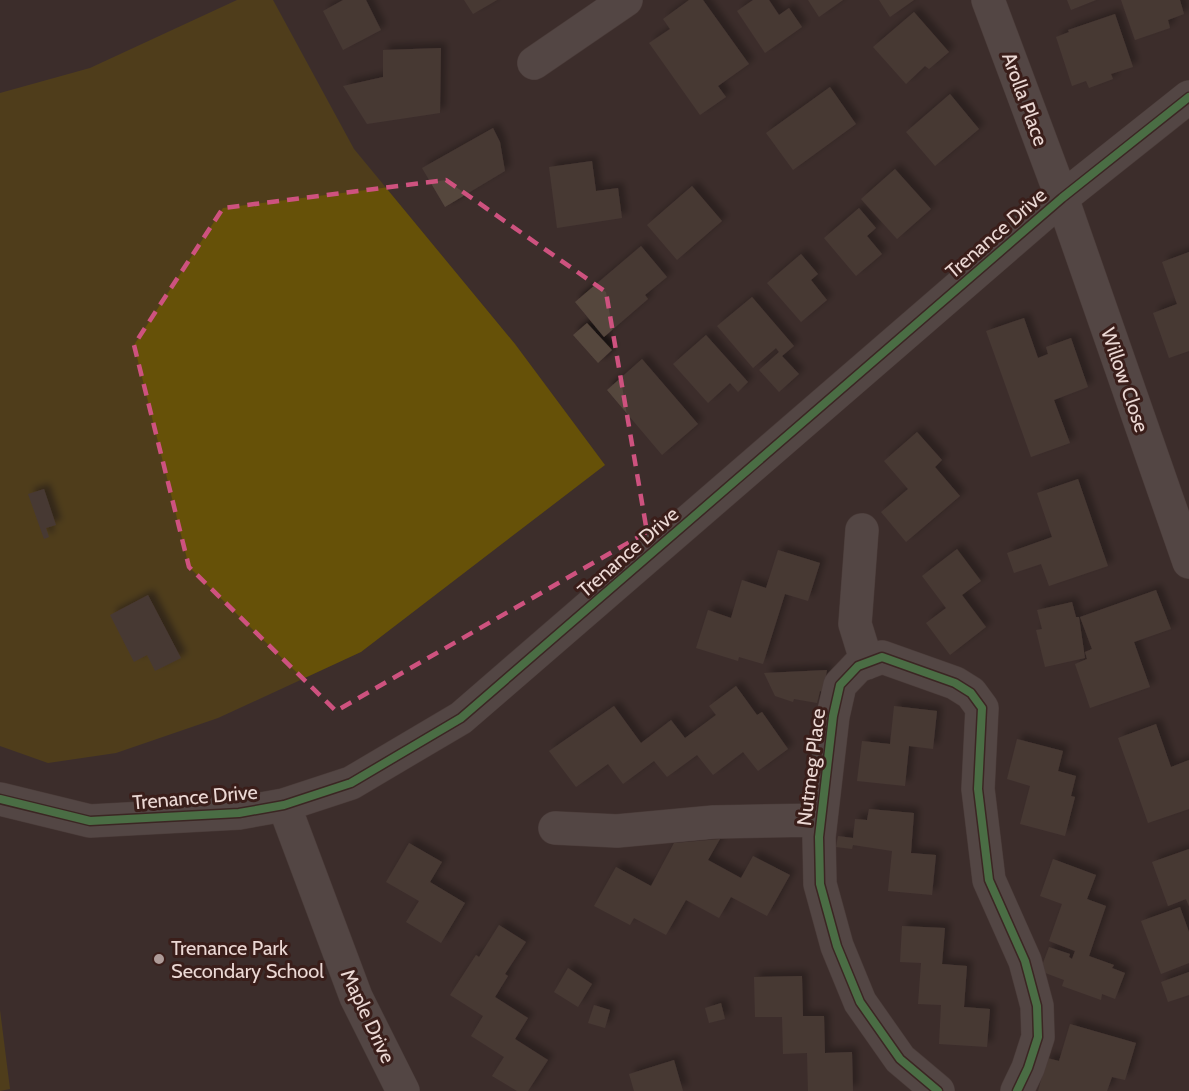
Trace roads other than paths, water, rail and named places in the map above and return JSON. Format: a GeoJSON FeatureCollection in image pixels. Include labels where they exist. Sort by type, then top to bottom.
{"type":"FeatureCollection","features":[{"type":"Feature","properties":{"kind":"street"},"geometry":{"type":"LineString","coordinates":[[534,63],[626,0]]}},
{"type":"Feature","properties":{"kind":"street","name":"Arolla Place"},"geometry":{"type":"LineString","coordinates":[[988,0],[1062,198]]}},
{"type":"Feature","properties":{"kind":"street","name":"Trenance Drive"},"geometry":{"type":"LineString","coordinates":[[0,799],[90,821],[239,813],[284,805],[351,783],[461,718],[1062,198],[1189,97]]}},
{"type":"Feature","properties":{"kind":"street","name":"Willow Close"},"geometry":{"type":"LineString","coordinates":[[1062,198],[1189,562]]}},
{"type":"Feature","properties":{"kind":"street"},"geometry":{"type":"LineString","coordinates":[[862,530],[855,624],[867,663],[882,657],[955,683],[971,693],[982,708],[978,789],[989,880],[1025,961],[1037,1006],[1038,1037],[1017,1091]]}},
{"type":"Feature","properties":{"kind":"street","name":"Nutmeg Place"},"geometry":{"type":"LineString","coordinates":[[867,663],[858,666],[840,685],[833,716],[821,819],[820,884],[837,946],[860,1002],[900,1059],[938,1091]]}},
{"type":"Feature","properties":{"kind":"street","name":"Maple Drive"},"geometry":{"type":"LineString","coordinates":[[284,805],[356,997],[403,1091]]}},
{"type":"Feature","properties":{"kind":"street"},"geometry":{"type":"LineString","coordinates":[[555,828],[617,831],[714,822],[821,819]]}},
{"type":"Feature","properties":{"kind":"place","name":"Trenance Park Secondary School"},"geometry":{"type":"Point","coordinates":[159,959]}}]}
